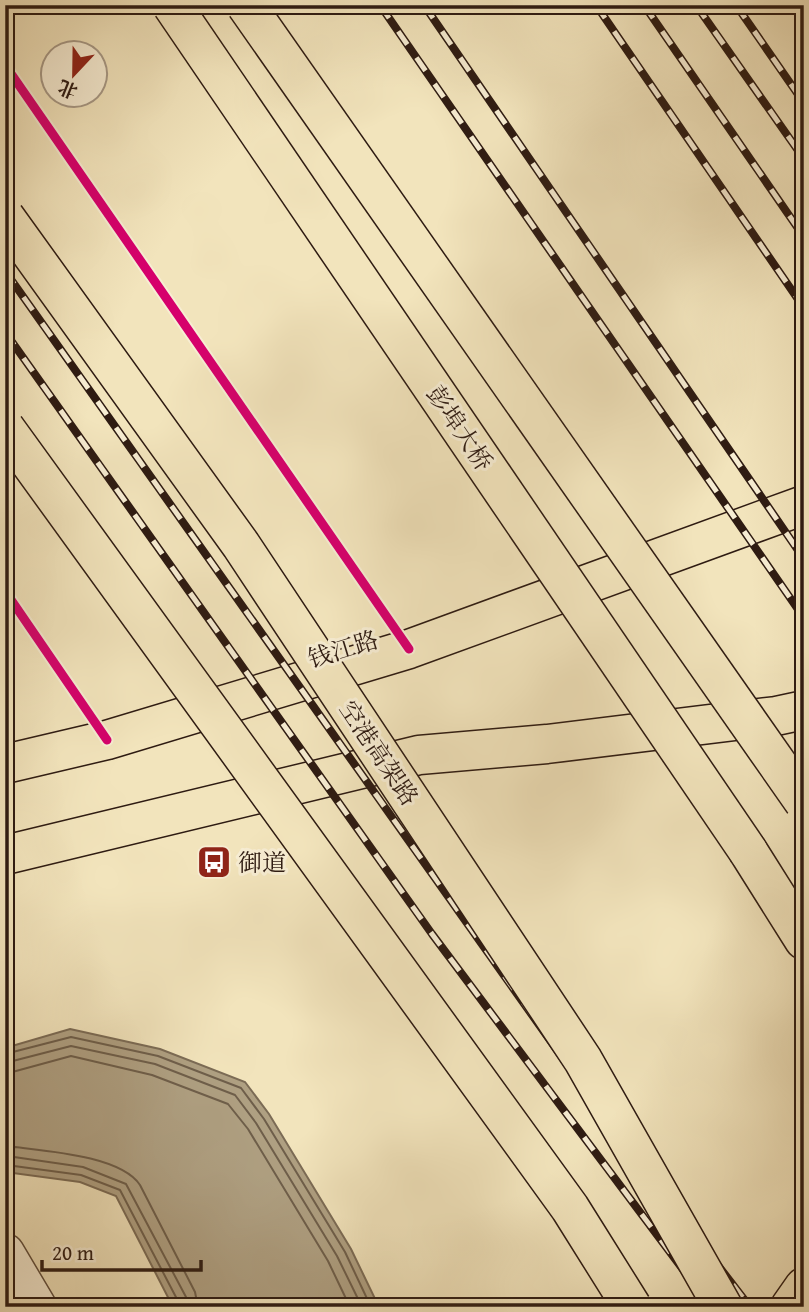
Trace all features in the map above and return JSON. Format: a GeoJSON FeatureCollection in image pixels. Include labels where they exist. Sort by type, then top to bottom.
{"type":"FeatureCollection","features":[{"type":"Feature","properties":{"kind":"main road","name":"彭埠大桥"},"geometry":{"type":"LineString","coordinates":[[172,5],[748,851],[804,940]]}},
{"type":"Feature","properties":{"kind":"main road"},"geometry":{"type":"LineString","coordinates":[[246,5],[804,803]]}},
{"type":"Feature","properties":{"kind":"main road","name":"空港高架路"},"geometry":{"type":"LineString","coordinates":[[5,217],[241,545],[583,1060],[723,1307]]}},
{"type":"Feature","properties":{"kind":"main road"},"geometry":{"type":"LineString","coordinates":[[5,428],[570,1208],[632,1307]]}},
{"type":"Feature","properties":{"kind":"main road","name":"钱江路"},"geometry":{"type":"LineString","coordinates":[[5,764],[107,740],[410,649],[804,505]]}},
{"type":"Feature","properties":{"kind":"main road"},"geometry":{"type":"LineString","coordinates":[[5,855],[419,755],[547,744],[776,716],[804,710]]}},
{"type":"Feature","properties":{"kind":"main road"},"geometry":{"type":"LineString","coordinates":[[790,1307],[804,1287]]}},
{"type":"Feature","properties":{"kind":"street"},"geometry":{"type":"LineString","coordinates":[[5,1253],[37,1307]]}},
{"type":"Feature","properties":{"kind":"water"},"geometry":{"type":"Polygon","coordinates":[[[70,1029],[160,1049],[245,1082],[269,1114],[351,1249],[379,1307],[173,1307],[116,1196],[80,1182],[13,1173],[5,1177],[5,1048],[70,1029]]]}},
{"type":"Feature","properties":{"kind":"railway"},"geometry":{"type":"LineString","coordinates":[[380,5],[804,618]]}},
{"type":"Feature","properties":{"kind":"railway"},"geometry":{"type":"LineString","coordinates":[[424,5],[804,559]]}},
{"type":"Feature","properties":{"kind":"railway"},"geometry":{"type":"LineString","coordinates":[[596,5],[804,308]]}},
{"type":"Feature","properties":{"kind":"railway"},"geometry":{"type":"LineString","coordinates":[[644,5],[804,237]]}},
{"type":"Feature","properties":{"kind":"railway"},"geometry":{"type":"LineString","coordinates":[[696,5],[804,159]]}},
{"type":"Feature","properties":{"kind":"railway"},"geometry":{"type":"LineString","coordinates":[[736,5],[804,103]]}},
{"type":"Feature","properties":{"kind":"railway"},"geometry":{"type":"LineString","coordinates":[[5,271],[610,1125],[750,1307]]}},
{"type":"Feature","properties":{"kind":"railway"},"geometry":{"type":"LineString","coordinates":[[5,332],[432,934],[711,1307]]}},
{"type":"Feature","properties":{"kind":"cycle path"},"geometry":{"type":"LineString","coordinates":[[5,65],[409,649]]}},
{"type":"Feature","properties":{"kind":"cycle path"},"geometry":{"type":"LineString","coordinates":[[5,591],[107,740]]}},
{"type":"Feature","properties":{"kind":"place","name":"御道"},"geometry":{"type":"Point","coordinates":[214,862]}}]}
